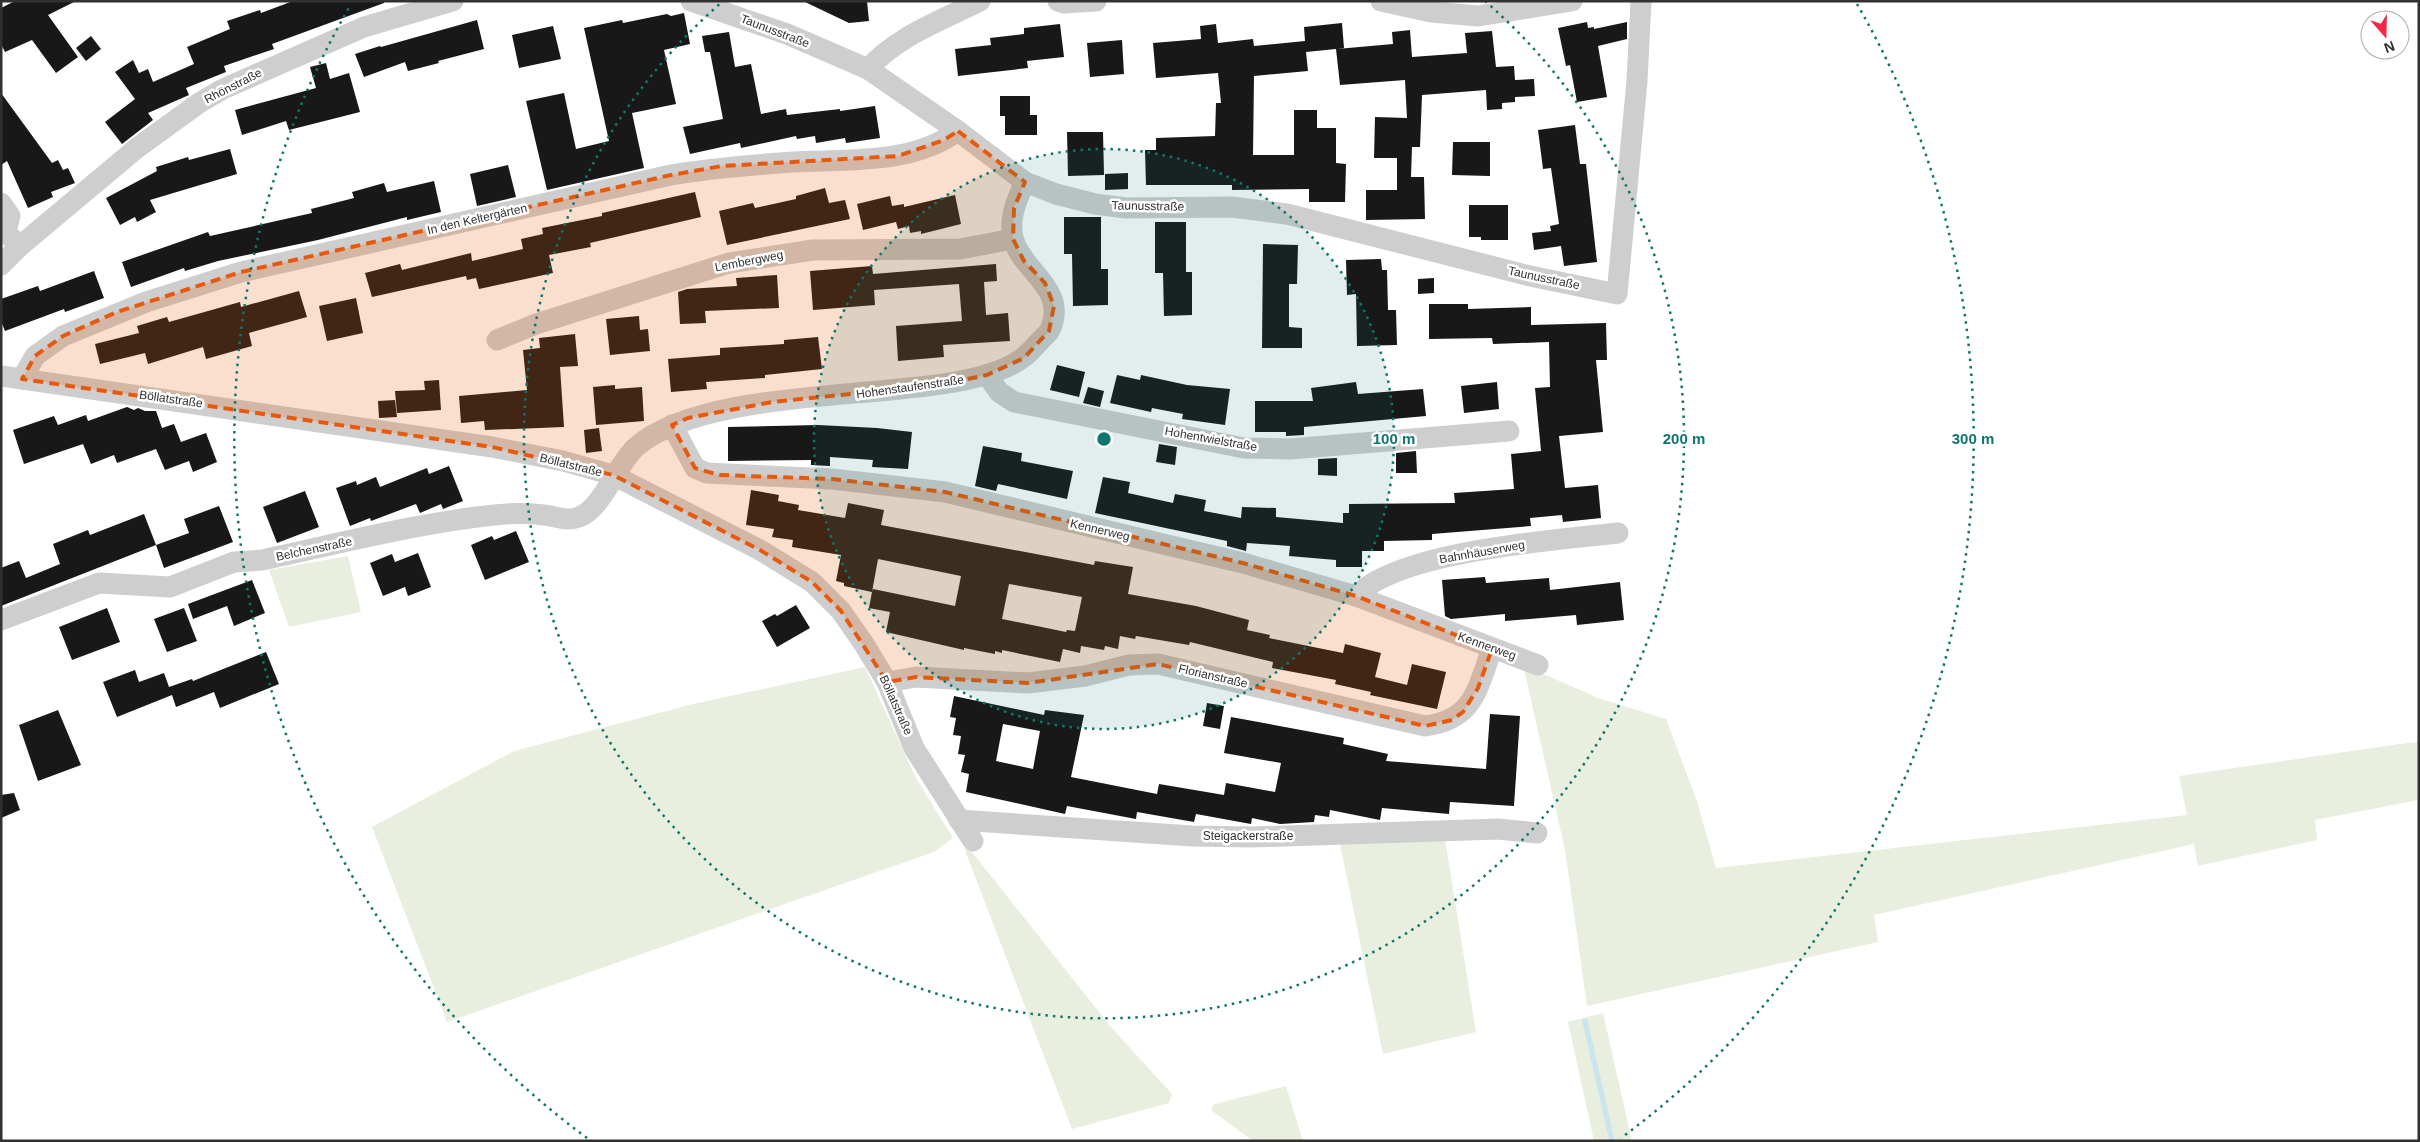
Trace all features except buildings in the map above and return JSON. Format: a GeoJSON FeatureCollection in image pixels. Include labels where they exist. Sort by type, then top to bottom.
{"type":"FeatureCollection","features":[{"type":"Feature","properties":{"kind":"street","name":"Rhönstraße"},"geometry":{"type":"LineString","coordinates":[[1,265],[9,235],[137,148],[199,103],[223,89],[364,27],[454,1]]}},
{"type":"Feature","properties":{"kind":"street","name":"Taunusstraße"},"geometry":{"type":"LineString","coordinates":[[692,1],[786,34],[868,69],[958,131],[1025,182],[1056,194],[1096,204],[1126,208],[1232,207],[1287,214],[1521,274],[1616,294],[1637,81],[1641,1]]}},
{"type":"Feature","properties":{"kind":"street"},"geometry":{"type":"LineString","coordinates":[[868,69],[877,59],[901,40],[980,1]]}},
{"type":"Feature","properties":{"kind":"street"},"geometry":{"type":"LineString","coordinates":[[1058,1],[1096,1]]}},
{"type":"Feature","properties":{"kind":"street"},"geometry":{"type":"LineString","coordinates":[[1380,1],[1431,12],[1478,16],[1572,1]]}},
{"type":"Feature","properties":{"kind":"street","name":"In den Keltergärten"},"geometry":{"type":"LineString","coordinates":[[22,379],[36,356],[63,336],[124,309],[241,272],[671,174],[722,166],[898,156],[938,143],[958,131]]}},
{"type":"Feature","properties":{"kind":"street","name":"Hohenstaufenstraße"},"geometry":{"type":"LineString","coordinates":[[613,475],[636,447],[672,425],[688,418],[772,402],[939,385],[987,375],[1024,358],[1049,331],[1054,306],[1045,283],[1024,261],[1013,239],[1014,208],[1025,182]]}},
{"type":"Feature","properties":{"kind":"street"},"geometry":{"type":"LineString","coordinates":[[1,203],[10,216],[9,235]]}},
{"type":"Feature","properties":{"kind":"street","name":"Lembergweg"},"geometry":{"type":"LineString","coordinates":[[497,340],[536,324],[729,263],[813,250],[960,249],[1013,239]]}},
{"type":"Feature","properties":{"kind":"street","name":"Hohentwielstraße"},"geometry":{"type":"LineString","coordinates":[[987,375],[999,392],[1014,402],[1244,448],[1290,449],[1509,431]]}},
{"type":"Feature","properties":{"kind":"street","name":"Böllatstraße"},"geometry":{"type":"LineString","coordinates":[[1,376],[492,447],[613,475],[760,550],[812,582],[841,611],[887,682],[914,748],[973,841]]}},
{"type":"Feature","properties":{"kind":"street","name":"Kennerweg"},"geometry":{"type":"LineString","coordinates":[[672,425],[695,468],[706,473],[832,478],[946,492],[1243,564],[1356,596],[1538,665]]}},
{"type":"Feature","properties":{"kind":"street","name":"Belchenstraße"},"geometry":{"type":"LineString","coordinates":[[1,620],[99,583],[170,586],[234,562],[262,560],[478,517],[525,514],[545,515],[567,520],[581,516],[594,506],[613,475]]}},
{"type":"Feature","properties":{"kind":"street","name":"Bahnhäuserweg"},"geometry":{"type":"LineString","coordinates":[[1356,596],[1365,587],[1380,578],[1422,562],[1516,545],[1618,533]]}},
{"type":"Feature","properties":{"kind":"street","name":"Florianstraße"},"geometry":{"type":"LineString","coordinates":[[887,682],[916,677],[1028,683],[1085,676],[1129,665],[1158,664],[1425,726],[1452,720],[1464,712],[1475,695],[1492,649]]}},
{"type":"Feature","properties":{"kind":"street","name":"Steigackerstraße"},"geometry":{"type":"LineString","coordinates":[[959,820],[1192,836],[1252,837],[1498,829],[1537,833]]}},
{"type":"Feature","properties":{"kind":"highlighted area"},"geometry":{"type":"Polygon","coordinates":[[[958,131],[1025,182],[1014,208],[1013,239],[1024,261],[1045,283],[1054,306],[1049,331],[1024,358],[987,375],[939,385],[772,402],[688,418],[672,425],[695,468],[719,475],[832,479],[945,492],[1243,563],[1356,596],[1492,649],[1478,688],[1463,712],[1452,720],[1425,726],[1158,664],[1028,683],[916,677],[887,682],[841,611],[812,582],[760,550],[613,475],[492,447],[22,379],[35,356],[63,336],[117,312],[241,272],[671,175],[722,166],[898,156],[944,140],[958,131]]]}},
{"type":"Feature","properties":{"kind":"green space"},"geometry":{"type":"Polygon","coordinates":[[[348,556],[361,612],[289,627],[269,570],[348,556]]]}},
{"type":"Feature","properties":{"kind":"green space"},"geometry":{"type":"Polygon","coordinates":[[[865,667],[916,778],[953,838],[934,852],[447,1022],[372,827],[514,751],[693,704],[865,667]]]}},
{"type":"Feature","properties":{"kind":"green space"},"geometry":{"type":"Polygon","coordinates":[[[1524,669],[1546,675],[1598,698],[1666,719],[1697,801],[1716,868],[2187,815],[2179,776],[2419,742],[2419,800],[2315,820],[2317,840],[2198,866],[2194,844],[1874,915],[1878,942],[1587,1006],[1565,850],[1524,669]]]}},
{"type":"Feature","properties":{"kind":"green space"},"geometry":{"type":"Polygon","coordinates":[[[1445,839],[1476,1032],[1383,1054],[1340,844],[1445,839]]]}},
{"type":"Feature","properties":{"kind":"green space"},"geometry":{"type":"Polygon","coordinates":[[[964,848],[971,851],[1111,1027],[1172,1094],[1169,1103],[1072,1129],[964,848]]]}},
{"type":"Feature","properties":{"kind":"green space"},"geometry":{"type":"Polygon","coordinates":[[[1603,1013],[1632,1141],[1594,1141],[1568,1022],[1603,1013]]]}},
{"type":"Feature","properties":{"kind":"green space"},"geometry":{"type":"Polygon","coordinates":[[[1286,1086],[1303,1141],[1253,1141],[1211,1110],[1214,1104],[1286,1086]]]}},
{"type":"Feature","properties":{"kind":"waterway"},"geometry":{"type":"LineString","coordinates":[[1585,1021],[1612,1141]]}}]}
